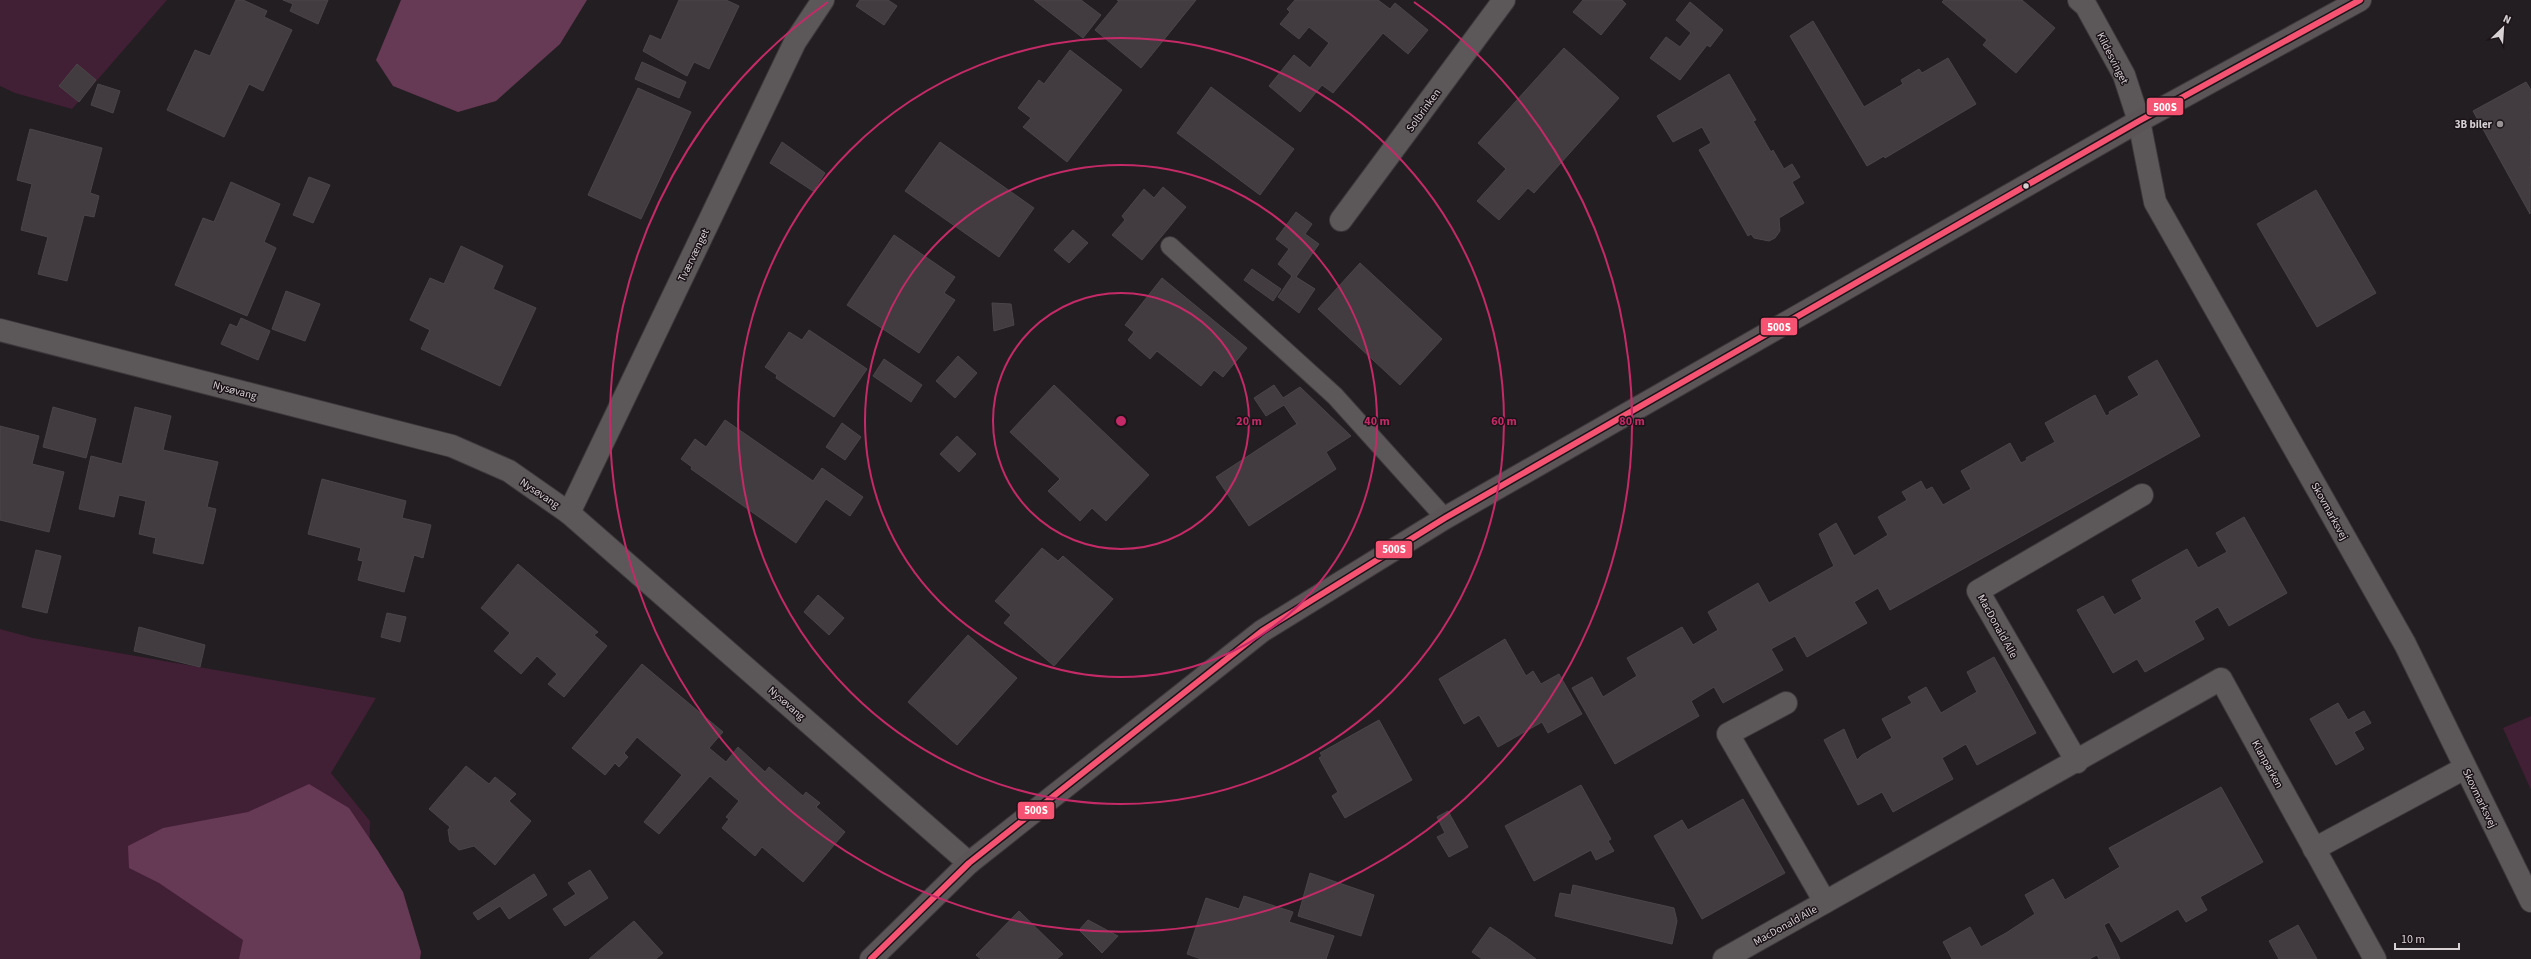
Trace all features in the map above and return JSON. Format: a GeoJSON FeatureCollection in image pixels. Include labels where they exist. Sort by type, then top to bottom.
{"type":"FeatureCollection","features":[{"type":"Feature","properties":{"kind":"street","name":"Tværvænget"},"geometry":{"type":"LineString","coordinates":[[569,513],[795,42],[823,0]]}},
{"type":"Feature","properties":{"kind":"street","name":"Solbrinken"},"geometry":{"type":"LineString","coordinates":[[1341,220],[1504,0]]}},
{"type":"Feature","properties":{"kind":"street","name":"Kildesvinget"},"geometry":{"type":"LineString","coordinates":[[2079,0],[2086,6],[2124,75],[2139,121]]}},
{"type":"Feature","properties":{"kind":"street"},"geometry":{"type":"LineString","coordinates":[[871,959],[969,863],[1262,631],[1445,518],[2139,121],[2360,0]]}},
{"type":"Feature","properties":{"kind":"street","name":"Skovmarksvej"},"geometry":{"type":"LineString","coordinates":[[2139,121],[2155,202],[2405,644],[2531,901]]}},
{"type":"Feature","properties":{"kind":"street","name":"Nysøvang"},"geometry":{"type":"LineString","coordinates":[[0,330],[452,446],[508,471],[569,513],[969,863]]}},
{"type":"Feature","properties":{"kind":"street","name":"MacDonald Alle"},"geometry":{"type":"LineString","coordinates":[[2077,762],[1978,591],[2142,495]]}},
{"type":"Feature","properties":{"kind":"street","name":"MacDonald Alle"},"geometry":{"type":"LineString","coordinates":[[1724,959],[2077,762],[2222,679]]}},
{"type":"Feature","properties":{"kind":"street","name":"Klanparken"},"geometry":{"type":"LineString","coordinates":[[2222,679],[2314,850],[2375,959]]}},
{"type":"Feature","properties":{"kind":"street","name":"MacDonald Alle"},"geometry":{"type":"LineString","coordinates":[[1786,703],[1728,734],[1825,902]]}},
{"type":"Feature","properties":{"kind":"street"},"geometry":{"type":"LineString","coordinates":[[2314,850],[2465,768]]}},
{"type":"Feature","properties":{"kind":"lane"},"geometry":{"type":"LineString","coordinates":[[1170,246],[1335,396],[1445,518]]}},
{"type":"Feature","properties":{"kind":"shaded area"},"geometry":{"type":"Polygon","coordinates":[[[0,0],[167,0],[72,109],[15,93],[0,86],[0,0]]]}},
{"type":"Feature","properties":{"kind":"shaded area"},"geometry":{"type":"Polygon","coordinates":[[[401,0],[587,0],[560,44],[496,101],[458,112],[393,86],[376,60],[401,0]]]}},
{"type":"Feature","properties":{"kind":"shaded area"},"geometry":{"type":"Polygon","coordinates":[[[0,629],[33,638],[376,698],[331,773],[370,821],[368,959],[0,959],[0,629]]]}},
{"type":"Feature","properties":{"kind":"shaded area"},"geometry":{"type":"Polygon","coordinates":[[[2531,716],[2531,790],[2503,728],[2531,716]]]}},
{"type":"Feature","properties":{"kind":"shaded area"},"geometry":{"type":"Polygon","coordinates":[[[309,784],[349,808],[378,851],[403,892],[421,952],[420,959],[239,959],[243,940],[159,883],[129,868],[128,846],[163,828],[248,812],[309,784]]]}},
{"type":"Feature","properties":{"kind":"building"},"geometry":{"type":"Polygon","coordinates":[[[236,0],[243,0],[267,11],[264,17],[292,30],[263,91],[249,84],[224,137],[167,110],[195,50],[210,56],[236,0]]]}},
{"type":"Feature","properties":{"kind":"building"},"geometry":{"type":"Polygon","coordinates":[[[283,0],[328,0],[318,24],[290,11],[293,4],[283,0]]]}},
{"type":"Feature","properties":{"kind":"building"},"geometry":{"type":"Polygon","coordinates":[[[679,0],[726,0],[739,6],[709,69],[694,62],[687,76],[643,51],[650,35],[661,40],[679,0]]]}},
{"type":"Feature","properties":{"kind":"building"},"geometry":{"type":"Polygon","coordinates":[[[860,0],[888,0],[897,6],[884,25],[856,6],[860,0]]]}},
{"type":"Feature","properties":{"kind":"building"},"geometry":{"type":"Polygon","coordinates":[[[1034,0],[1081,0],[1101,15],[1083,38],[1034,0]]]}},
{"type":"Feature","properties":{"kind":"building"},"geometry":{"type":"Polygon","coordinates":[[[1117,0],[1196,0],[1141,68],[1095,30],[1119,1],[1117,0]]]}},
{"type":"Feature","properties":{"kind":"building"},"geometry":{"type":"Polygon","coordinates":[[[1295,0],[1378,0],[1390,9],[1395,3],[1428,30],[1408,54],[1383,33],[1333,93],[1322,85],[1300,112],[1269,86],[1294,55],[1310,68],[1329,43],[1309,27],[1299,39],[1280,24],[1290,12],[1287,9],[1295,0]]]}},
{"type":"Feature","properties":{"kind":"building"},"geometry":{"type":"Polygon","coordinates":[[[1583,0],[1622,0],[1626,4],[1601,35],[1573,12],[1583,0]]]}},
{"type":"Feature","properties":{"kind":"building"},"geometry":{"type":"Polygon","coordinates":[[[1944,0],[2022,0],[2055,28],[2016,73],[1983,45],[1987,40],[1942,2],[1944,0]]]}},
{"type":"Feature","properties":{"kind":"building"},"geometry":{"type":"Polygon","coordinates":[[[1690,2],[1723,30],[1710,47],[1707,45],[1680,80],[1650,58],[1666,37],[1680,47],[1691,33],[1676,20],[1690,2]]]}},
{"type":"Feature","properties":{"kind":"building"},"geometry":{"type":"Polygon","coordinates":[[[1813,21],[1864,107],[1903,84],[1901,80],[1919,69],[1922,73],[1948,58],[1976,104],[1885,158],[1884,156],[1867,166],[1790,36],[1813,21]]]}},
{"type":"Feature","properties":{"kind":"building"},"geometry":{"type":"Polygon","coordinates":[[[1564,48],[1619,98],[1534,193],[1528,188],[1499,220],[1477,201],[1506,169],[1478,143],[1564,48]]]}},
{"type":"Feature","properties":{"kind":"building"},"geometry":{"type":"Polygon","coordinates":[[[1070,50],[1122,90],[1067,162],[1023,127],[1031,118],[1018,108],[1039,80],[1044,84],[1070,50]]]}},
{"type":"Feature","properties":{"kind":"building"},"geometry":{"type":"Polygon","coordinates":[[[642,62],[686,82],[679,98],[635,79],[642,62]]]}},
{"type":"Feature","properties":{"kind":"building"},"geometry":{"type":"Polygon","coordinates":[[[77,64],[96,80],[79,102],[59,86],[77,64]]]}},
{"type":"Feature","properties":{"kind":"building"},"geometry":{"type":"Polygon","coordinates":[[[1729,74],[1756,120],[1753,121],[1771,152],[1773,150],[1784,169],[1792,164],[1800,177],[1792,182],[1804,203],[1779,218],[1780,231],[1775,238],[1769,241],[1754,238],[1751,234],[1748,236],[1699,150],[1711,143],[1702,127],[1673,142],[1657,116],[1729,74]]]}},
{"type":"Feature","properties":{"kind":"building"},"geometry":{"type":"Polygon","coordinates":[[[2526,82],[2531,90],[2530,214],[2473,111],[2526,82]]]}},
{"type":"Feature","properties":{"kind":"building"},"geometry":{"type":"Polygon","coordinates":[[[98,84],[120,91],[113,113],[91,105],[98,84]]]}},
{"type":"Feature","properties":{"kind":"building"},"geometry":{"type":"Polygon","coordinates":[[[1211,87],[1294,149],[1260,195],[1177,133],[1211,87]]]}},
{"type":"Feature","properties":{"kind":"building"},"geometry":{"type":"Polygon","coordinates":[[[638,88],[691,112],[641,219],[588,195],[638,88]]]}},
{"type":"Feature","properties":{"kind":"building"},"geometry":{"type":"Polygon","coordinates":[[[30,129],[102,148],[90,193],[99,196],[94,217],[84,215],[67,281],[38,274],[48,237],[21,230],[32,184],[17,180],[30,129]]]}},
{"type":"Feature","properties":{"kind":"building"},"geometry":{"type":"Polygon","coordinates":[[[782,142],[825,173],[813,191],[770,163],[782,142]]]}},
{"type":"Feature","properties":{"kind":"building"},"geometry":{"type":"Polygon","coordinates":[[[940,142],[1034,208],[999,257],[905,191],[940,142]]]}},
{"type":"Feature","properties":{"kind":"building"},"geometry":{"type":"Polygon","coordinates":[[[309,177],[330,185],[313,223],[293,215],[309,177]]]}},
{"type":"Feature","properties":{"kind":"building"},"geometry":{"type":"Polygon","coordinates":[[[231,182],[280,204],[264,242],[276,248],[247,316],[175,285],[203,218],[214,222],[231,182]]]}},
{"type":"Feature","properties":{"kind":"building"},"geometry":{"type":"Polygon","coordinates":[[[1163,187],[1186,207],[1142,260],[1112,235],[1125,220],[1122,216],[1144,189],[1154,198],[1163,187]]]}},
{"type":"Feature","properties":{"kind":"building"},"geometry":{"type":"Polygon","coordinates":[[[2316,190],[2376,293],[2317,327],[2257,224],[2316,190]]]}},
{"type":"Feature","properties":{"kind":"building"},"geometry":{"type":"Polygon","coordinates":[[[1296,212],[1312,224],[1305,234],[1319,244],[1296,277],[1315,289],[1299,313],[1278,297],[1292,276],[1278,264],[1289,249],[1276,239],[1296,212]]]}},
{"type":"Feature","properties":{"kind":"building"},"geometry":{"type":"Polygon","coordinates":[[[1073,230],[1088,243],[1069,263],[1054,250],[1073,230]]]}},
{"type":"Feature","properties":{"kind":"building"},"geometry":{"type":"Polygon","coordinates":[[[894,235],[955,277],[944,293],[955,300],[919,353],[847,305],[894,235]]]}},
{"type":"Feature","properties":{"kind":"building"},"geometry":{"type":"Polygon","coordinates":[[[461,246],[503,266],[493,289],[536,308],[500,386],[421,349],[430,330],[410,320],[430,278],[444,284],[461,246]]]}},
{"type":"Feature","properties":{"kind":"building"},"geometry":{"type":"Polygon","coordinates":[[[1360,263],[1442,339],[1400,385],[1318,309],[1360,263]]]}},
{"type":"Feature","properties":{"kind":"building"},"geometry":{"type":"Polygon","coordinates":[[[1252,269],[1281,289],[1273,301],[1244,280],[1252,269]]]}},
{"type":"Feature","properties":{"kind":"building"},"geometry":{"type":"Polygon","coordinates":[[[1162,278],[1247,348],[1223,377],[1214,370],[1201,386],[1157,351],[1150,359],[1128,340],[1134,332],[1125,325],[1162,278]]]}},
{"type":"Feature","properties":{"kind":"building"},"geometry":{"type":"Polygon","coordinates":[[[286,291],[320,304],[305,341],[272,329],[286,291]]]}},
{"type":"Feature","properties":{"kind":"building"},"geometry":{"type":"Polygon","coordinates":[[[992,303],[1011,304],[1014,325],[994,331],[992,303]]]}},
{"type":"Feature","properties":{"kind":"building"},"geometry":{"type":"Polygon","coordinates":[[[241,318],[270,331],[258,360],[221,344],[230,324],[237,327],[241,318]]]}},
{"type":"Feature","properties":{"kind":"building"},"geometry":{"type":"Polygon","coordinates":[[[809,330],[867,369],[834,417],[776,378],[777,375],[765,367],[789,332],[802,340],[809,330]]]}},
{"type":"Feature","properties":{"kind":"building"},"geometry":{"type":"Polygon","coordinates":[[[958,356],[977,373],[955,398],[936,381],[958,356]]]}},
{"type":"Feature","properties":{"kind":"building"},"geometry":{"type":"Polygon","coordinates":[[[884,359],[922,385],[911,402],[873,376],[884,359]]]}},
{"type":"Feature","properties":{"kind":"building"},"geometry":{"type":"Polygon","coordinates":[[[2157,360],[2200,436],[1890,610],[1878,588],[1854,602],[1867,623],[1807,657],[1795,636],[1771,649],[1783,670],[1723,703],[1714,687],[1691,701],[1699,716],[1615,764],[1572,688],[1592,677],[1603,697],[1637,676],[1627,658],[1682,627],[1693,645],[1718,630],[1708,612],[1758,583],[1769,603],[1834,566],[1819,534],[1836,523],[1854,556],[1888,535],[1878,517],[1907,500],[1902,492],[1921,481],[1926,490],[1932,487],[1943,505],[1971,489],[1961,471],[2010,443],[2021,463],[2027,460],[2026,458],[2055,442],[2045,423],[2095,395],[2106,416],[2110,414],[2109,412],[2139,395],[2128,377],[2157,360]]]}},
{"type":"Feature","properties":{"kind":"building"},"geometry":{"type":"Polygon","coordinates":[[[1054,385],[1149,475],[1106,521],[1092,508],[1080,521],[1048,491],[1060,479],[1010,432],[1054,385]]]}},
{"type":"Feature","properties":{"kind":"building"},"geometry":{"type":"Polygon","coordinates":[[[1274,385],[1283,398],[1300,387],[1351,436],[1326,452],[1336,469],[1249,526],[1216,477],[1297,424],[1284,405],[1266,416],[1254,398],[1274,385]]]}},
{"type":"Feature","properties":{"kind":"building"},"geometry":{"type":"Polygon","coordinates":[[[53,407],[96,419],[86,458],[43,447],[53,407]]]}},
{"type":"Feature","properties":{"kind":"building"},"geometry":{"type":"Polygon","coordinates":[[[135,407],[171,416],[163,450],[218,462],[207,507],[216,509],[203,564],[153,553],[156,538],[139,534],[146,501],[119,495],[114,517],[79,509],[91,456],[122,464],[135,407]]]}},
{"type":"Feature","properties":{"kind":"building"},"geometry":{"type":"Polygon","coordinates":[[[725,420],[813,481],[822,468],[863,497],[850,516],[826,499],[796,543],[691,469],[692,467],[681,459],[695,439],[706,447],[725,420]]]}},
{"type":"Feature","properties":{"kind":"building"},"geometry":{"type":"Polygon","coordinates":[[[842,423],[861,437],[845,460],[826,447],[842,423]]]}},
{"type":"Feature","properties":{"kind":"building"},"geometry":{"type":"Polygon","coordinates":[[[0,426],[39,436],[32,464],[64,472],[49,532],[0,520],[0,426]]]}},
{"type":"Feature","properties":{"kind":"building"},"geometry":{"type":"Polygon","coordinates":[[[957,436],[976,454],[959,472],[940,454],[957,436]]]}},
{"type":"Feature","properties":{"kind":"building"},"geometry":{"type":"Polygon","coordinates":[[[322,479],[406,501],[402,518],[431,525],[423,558],[414,555],[404,592],[358,580],[363,561],[358,560],[361,548],[308,534],[322,479]]]}},
{"type":"Feature","properties":{"kind":"building"},"geometry":{"type":"Polygon","coordinates":[[[2244,517],[2287,593],[2229,626],[2218,607],[2194,621],[2204,639],[2145,672],[2137,659],[2113,673],[2077,610],[2103,596],[2114,615],[2142,599],[2132,580],[2187,549],[2198,568],[2227,552],[2216,533],[2244,517]]]}},
{"type":"Feature","properties":{"kind":"building"},"geometry":{"type":"Polygon","coordinates":[[[1042,548],[1058,561],[1063,556],[1113,599],[1054,666],[1004,623],[1011,615],[995,601],[1042,548]]]}},
{"type":"Feature","properties":{"kind":"building"},"geometry":{"type":"Polygon","coordinates":[[[36,550],[61,556],[47,613],[22,607],[36,550]]]}},
{"type":"Feature","properties":{"kind":"building"},"geometry":{"type":"Polygon","coordinates":[[[518,564],[598,632],[594,635],[607,646],[564,697],[548,684],[557,674],[537,656],[521,674],[494,651],[510,633],[481,608],[518,564]]]}},
{"type":"Feature","properties":{"kind":"building"},"geometry":{"type":"Polygon","coordinates":[[[818,595],[844,618],[829,635],[804,612],[818,595]]]}},
{"type":"Feature","properties":{"kind":"building"},"geometry":{"type":"Polygon","coordinates":[[[387,613],[406,617],[400,642],[381,637],[387,613]]]}},
{"type":"Feature","properties":{"kind":"building"},"geometry":{"type":"Polygon","coordinates":[[[139,627],[205,645],[200,667],[134,651],[139,627]]]}},
{"type":"Feature","properties":{"kind":"building"},"geometry":{"type":"Polygon","coordinates":[[[968,635],[1017,678],[957,745],[908,702],[968,635]]]}},
{"type":"Feature","properties":{"kind":"building"},"geometry":{"type":"Polygon","coordinates":[[[1505,639],[1526,676],[1533,671],[1541,684],[1559,674],[1582,714],[1548,733],[1542,722],[1498,747],[1479,715],[1464,724],[1439,679],[1505,639]]]}},
{"type":"Feature","properties":{"kind":"building"},"geometry":{"type":"Polygon","coordinates":[[[1994,657],[2036,733],[1977,765],[1966,744],[1942,758],[1953,779],[1893,812],[1882,792],[1858,805],[1824,740],[1844,729],[1857,760],[1862,755],[1892,738],[1882,719],[1912,703],[1908,697],[1926,687],[1941,713],[1977,692],[1967,672],[1994,657]]]}},
{"type":"Feature","properties":{"kind":"building"},"geometry":{"type":"Polygon","coordinates":[[[642,664],[723,732],[709,748],[726,762],[738,747],[765,772],[769,767],[803,796],[806,792],[820,803],[816,807],[845,832],[803,882],[762,847],[755,856],[722,828],[729,819],[726,817],[739,801],[710,776],[659,834],[644,822],[682,775],[637,737],[624,753],[628,757],[619,767],[615,763],[605,775],[572,748],[642,664]]]}},
{"type":"Feature","properties":{"kind":"building"},"geometry":{"type":"Polygon","coordinates":[[[2338,703],[2348,720],[2364,711],[2371,723],[2354,732],[2364,749],[2336,765],[2310,719],[2338,703]]]}},
{"type":"Feature","properties":{"kind":"building"},"geometry":{"type":"Polygon","coordinates":[[[1379,720],[1412,780],[1345,818],[1332,796],[1338,792],[1319,758],[1322,756],[1320,753],[1379,720]]]}},
{"type":"Feature","properties":{"kind":"building"},"geometry":{"type":"Polygon","coordinates":[[[466,766],[489,784],[495,777],[516,794],[509,801],[531,821],[495,865],[474,846],[459,850],[450,842],[448,830],[450,827],[429,809],[466,766]]]}},
{"type":"Feature","properties":{"kind":"building"},"geometry":{"type":"Polygon","coordinates":[[[1581,785],[1611,839],[1608,841],[1614,851],[1596,860],[1591,850],[1534,881],[1505,826],[1581,785]]]}},
{"type":"Feature","properties":{"kind":"building"},"geometry":{"type":"Polygon","coordinates":[[[2221,787],[2263,862],[2200,897],[2207,910],[2186,922],[2178,909],[2121,942],[2109,922],[2104,925],[2120,959],[2099,959],[2097,955],[2089,959],[1952,959],[1943,942],[1970,927],[1981,947],[2035,914],[2025,895],[2053,879],[2065,900],[2120,867],[2109,848],[2221,787]]]}},
{"type":"Feature","properties":{"kind":"building"},"geometry":{"type":"Polygon","coordinates":[[[1743,799],[1785,873],[1702,919],[1654,836],[1682,820],[1688,830],[1743,799]]]}},
{"type":"Feature","properties":{"kind":"building"},"geometry":{"type":"Polygon","coordinates":[[[1448,811],[1468,847],[1449,857],[1437,837],[1445,833],[1437,817],[1448,811]]]}},
{"type":"Feature","properties":{"kind":"building"},"geometry":{"type":"Polygon","coordinates":[[[590,870],[608,898],[565,926],[553,909],[576,894],[568,883],[590,870]]]}},
{"type":"Feature","properties":{"kind":"building"},"geometry":{"type":"Polygon","coordinates":[[[1310,873],[1374,895],[1361,936],[1298,916],[1310,873]]]}},
{"type":"Feature","properties":{"kind":"building"},"geometry":{"type":"Polygon","coordinates":[[[534,874],[547,895],[509,919],[500,906],[478,920],[473,913],[534,874]]]}},
{"type":"Feature","properties":{"kind":"building"},"geometry":{"type":"Polygon","coordinates":[[[1573,885],[1674,908],[1677,921],[1672,944],[1555,916],[1560,893],[1571,895],[1573,885]]]}},
{"type":"Feature","properties":{"kind":"building"},"geometry":{"type":"Polygon","coordinates":[[[1244,896],[1293,912],[1289,922],[1334,936],[1326,959],[1201,959],[1187,954],[1206,898],[1239,909],[1244,896]]]}},
{"type":"Feature","properties":{"kind":"building"},"geometry":{"type":"Polygon","coordinates":[[[1019,911],[1063,954],[1057,959],[981,959],[976,955],[1019,911]]]}},
{"type":"Feature","properties":{"kind":"building"},"geometry":{"type":"Polygon","coordinates":[[[1088,920],[1118,936],[1102,953],[1079,930],[1088,920]]]}},
{"type":"Feature","properties":{"kind":"building"},"geometry":{"type":"Polygon","coordinates":[[[634,921],[663,953],[656,959],[589,959],[634,921]]]}},
{"type":"Feature","properties":{"kind":"building"},"geometry":{"type":"Polygon","coordinates":[[[2298,925],[2317,959],[2279,959],[2269,941],[2298,925]]]}},
{"type":"Feature","properties":{"kind":"building"},"geometry":{"type":"Polygon","coordinates":[[[1490,927],[1536,959],[1482,959],[1472,952],[1490,927]]]}},
{"type":"Feature","properties":{"kind":"transit line","name":"500S"},"geometry":{"type":"LineString","coordinates":[[871,959],[969,863],[1262,631],[1445,518],[2139,121],[2360,0]]}},
{"type":"Feature","properties":{"kind":"place","name":"3B biler"},"geometry":{"type":"Point","coordinates":[2500,124]}}]}
